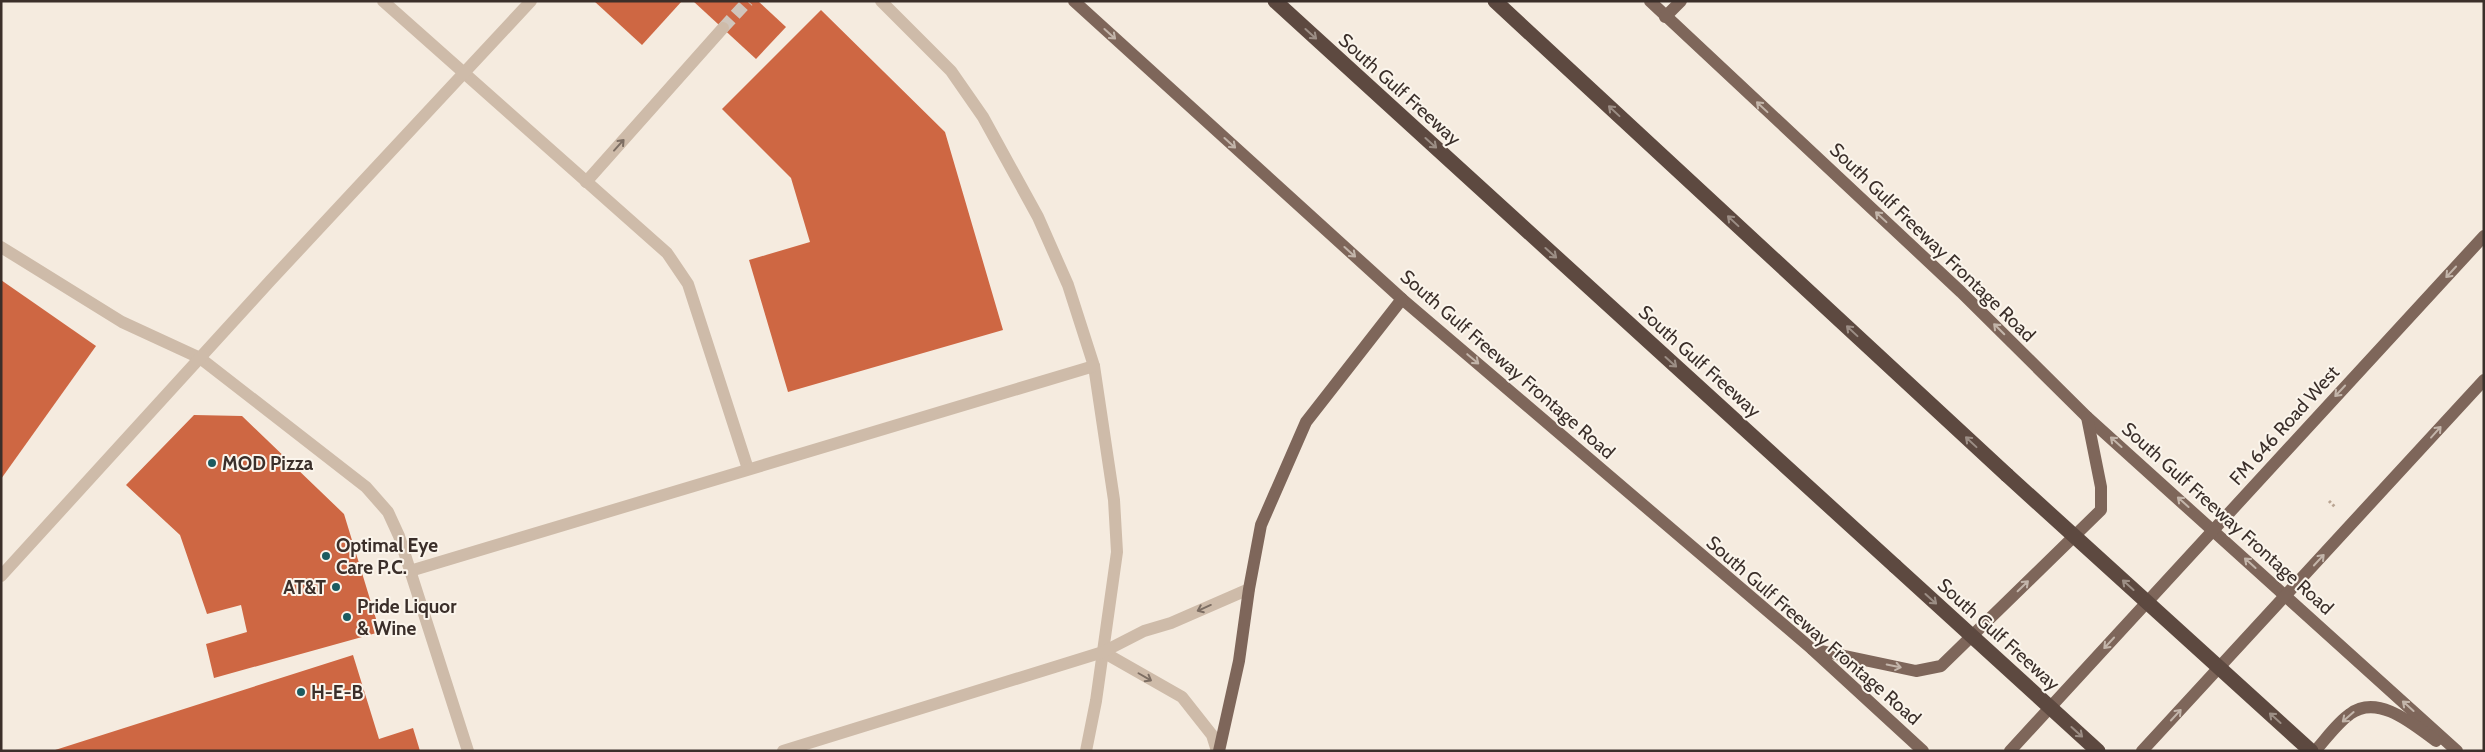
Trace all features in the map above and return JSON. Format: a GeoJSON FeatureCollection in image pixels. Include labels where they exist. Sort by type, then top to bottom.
{"type":"FeatureCollection","features":[{"type":"Feature","properties":{"kind":"highway","name":"South Gulf Freeway"},"geometry":{"type":"LineString","coordinates":[[1275,1],[2098,751]]}},
{"type":"Feature","properties":{"kind":"highway"},"geometry":{"type":"LineString","coordinates":[[1495,1],[2007,475],[2311,751]]}},
{"type":"Feature","properties":{"kind":"main road","name":"South Gulf Freeway Frontage Road"},"geometry":{"type":"LineString","coordinates":[[1074,1],[1402,299],[1812,649],[1923,751]]}},
{"type":"Feature","properties":{"kind":"main road","name":"South Gulf Freeway Frontage Road"},"geometry":{"type":"LineString","coordinates":[[1650,1],[1962,292],[2087,417],[2457,751]]}},
{"type":"Feature","properties":{"kind":"main road"},"geometry":{"type":"LineString","coordinates":[[1666,17],[1681,1]]}},
{"type":"Feature","properties":{"kind":"main road","name":"FM 646 Road West"},"geometry":{"type":"LineString","coordinates":[[2010,751],[2484,236]]}},
{"type":"Feature","properties":{"kind":"main road"},"geometry":{"type":"LineString","coordinates":[[1218,751],[1239,661],[1248,589],[1261,525],[1306,422],[1402,299]]}},
{"type":"Feature","properties":{"kind":"main road"},"geometry":{"type":"LineString","coordinates":[[2142,751],[2484,380]]}},
{"type":"Feature","properties":{"kind":"main road"},"geometry":{"type":"LineString","coordinates":[[1812,649],[1916,671],[1941,666],[2101,510],[2101,487],[2087,417]]}},
{"type":"Feature","properties":{"kind":"main road"},"geometry":{"type":"LineString","coordinates":[[2315,751],[2350,714],[2364,706],[2380,708],[2405,719],[2451,751]]}},
{"type":"Feature","properties":{"kind":"lane"},"geometry":{"type":"LineString","coordinates":[[383,1],[397,6],[463,74],[668,253],[688,284],[748,469]]}},
{"type":"Feature","properties":{"kind":"lane"},"geometry":{"type":"LineString","coordinates":[[1,576],[531,1]]}},
{"type":"Feature","properties":{"kind":"lane"},"geometry":{"type":"LineString","coordinates":[[881,1],[951,71],[983,117],[1015,172],[1042,226],[1068,285],[1094,366],[1114,500],[1117,552],[1096,702],[1086,751]]}},
{"type":"Feature","properties":{"kind":"lane"},"geometry":{"type":"LineString","coordinates":[[586,182],[723,28]]}},
{"type":"Feature","properties":{"kind":"lane"},"geometry":{"type":"LineString","coordinates":[[1,247],[122,322],[200,358],[366,488],[388,512],[410,571],[468,751]]}},
{"type":"Feature","properties":{"kind":"lane"},"geometry":{"type":"LineString","coordinates":[[410,571],[1094,366]]}},
{"type":"Feature","properties":{"kind":"lane"},"geometry":{"type":"LineString","coordinates":[[783,751],[1103,652],[1144,631],[1171,623],[1248,589]]}},
{"type":"Feature","properties":{"kind":"lane"},"geometry":{"type":"LineString","coordinates":[[1103,652],[1182,697],[1212,735],[1218,751]]}},
{"type":"Feature","properties":{"kind":"building"},"geometry":{"type":"Polygon","coordinates":[[[594,1],[682,1],[642,45],[594,1]]]}},
{"type":"Feature","properties":{"kind":"building"},"geometry":{"type":"Polygon","coordinates":[[[693,1],[758,1],[786,27],[756,59],[693,1]]]}},
{"type":"Feature","properties":{"kind":"building"},"geometry":{"type":"Polygon","coordinates":[[[821,10],[945,132],[1003,330],[788,392],[749,260],[810,242],[791,178],[722,109],[821,10]]]}},
{"type":"Feature","properties":{"kind":"building"},"geometry":{"type":"Polygon","coordinates":[[[1,280],[96,346],[1,479],[1,280]]]}},
{"type":"Feature","properties":{"kind":"building"},"geometry":{"type":"Polygon","coordinates":[[[194,415],[242,416],[344,514],[380,632],[214,678],[206,644],[247,632],[241,605],[207,614],[180,535],[126,485],[194,415]]]}},
{"type":"Feature","properties":{"kind":"building","name":"H-E-B"},"geometry":{"type":"Polygon","coordinates":[[[353,655],[379,739],[413,728],[420,751],[52,751],[353,655]]]}},
{"type":"Feature","properties":{"kind":"tunnel"},"geometry":{"type":"LineString","coordinates":[[723,28],[748,1]]}},
{"type":"Feature","properties":{"kind":"place","name":"MOD Pizza"},"geometry":{"type":"Point","coordinates":[212,463]}},
{"type":"Feature","properties":{"kind":"place","name":"Optimal Eye Care P.C."},"geometry":{"type":"Point","coordinates":[326,556]}},
{"type":"Feature","properties":{"kind":"place","name":"AT&T"},"geometry":{"type":"Point","coordinates":[336,587]}},
{"type":"Feature","properties":{"kind":"place","name":"Pride Liquor & Wine"},"geometry":{"type":"Point","coordinates":[347,617]}},
{"type":"Feature","properties":{"kind":"place","name":"H-E-B"},"geometry":{"type":"Point","coordinates":[301,692]}}]}
